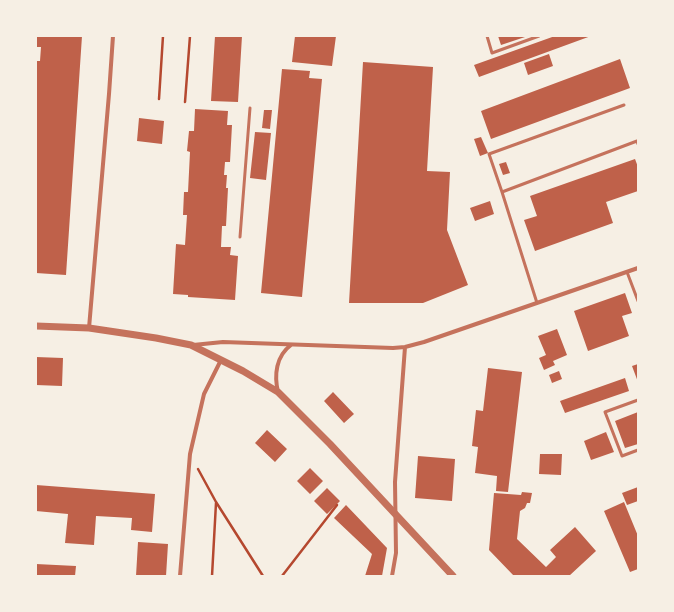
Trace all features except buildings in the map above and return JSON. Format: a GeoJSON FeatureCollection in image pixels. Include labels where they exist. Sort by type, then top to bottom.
{"type":"FeatureCollection","features":[{"type":"Feature","properties":{"kind":"street"},"geometry":{"type":"LineString","coordinates":[[89,328],[113,36]]}},
{"type":"Feature","properties":{"kind":"street"},"geometry":{"type":"LineString","coordinates":[[191,345],[223,342],[393,348],[405,347],[424,342],[638,268]]}},
{"type":"Feature","properties":{"kind":"street"},"geometry":{"type":"LineString","coordinates":[[36,326],[89,328],[191,345],[243,371],[278,392],[330,444],[453,576]]}},
{"type":"Feature","properties":{"kind":"street"},"geometry":{"type":"LineString","coordinates":[[278,392],[276,381],[278,361],[285,349],[291,344]]}},
{"type":"Feature","properties":{"kind":"street"},"geometry":{"type":"LineString","coordinates":[[392,576],[396,553],[395,482],[405,347]]}},
{"type":"Feature","properties":{"kind":"street"},"geometry":{"type":"LineString","coordinates":[[180,576],[190,454],[204,394],[221,360]]}},
{"type":"Feature","properties":{"kind":"lane"},"geometry":{"type":"LineString","coordinates":[[487,36],[492,53],[539,36]]}},
{"type":"Feature","properties":{"kind":"lane"},"geometry":{"type":"LineString","coordinates":[[537,303],[489,154],[624,105]]}},
{"type":"Feature","properties":{"kind":"lane"},"geometry":{"type":"LineString","coordinates":[[240,237],[250,108]]}},
{"type":"Feature","properties":{"kind":"lane"},"geometry":{"type":"LineString","coordinates":[[502,192],[637,141],[638,144]]}},
{"type":"Feature","properties":{"kind":"lane"},"geometry":{"type":"LineString","coordinates":[[627,272],[638,301]]}},
{"type":"Feature","properties":{"kind":"lane"},"geometry":{"type":"LineString","coordinates":[[638,400],[605,412],[622,456],[638,450]]}},
{"type":"Feature","properties":{"kind":"path"},"geometry":{"type":"LineString","coordinates":[[159,99],[163,36]]}},
{"type":"Feature","properties":{"kind":"path"},"geometry":{"type":"LineString","coordinates":[[185,102],[190,36]]}},
{"type":"Feature","properties":{"kind":"path"},"geometry":{"type":"LineString","coordinates":[[190,454],[216,502],[263,576]]}},
{"type":"Feature","properties":{"kind":"path"},"geometry":{"type":"LineString","coordinates":[[212,576],[216,502]]}},
{"type":"Feature","properties":{"kind":"path"},"geometry":{"type":"LineString","coordinates":[[282,576],[337,505]]}}]}
